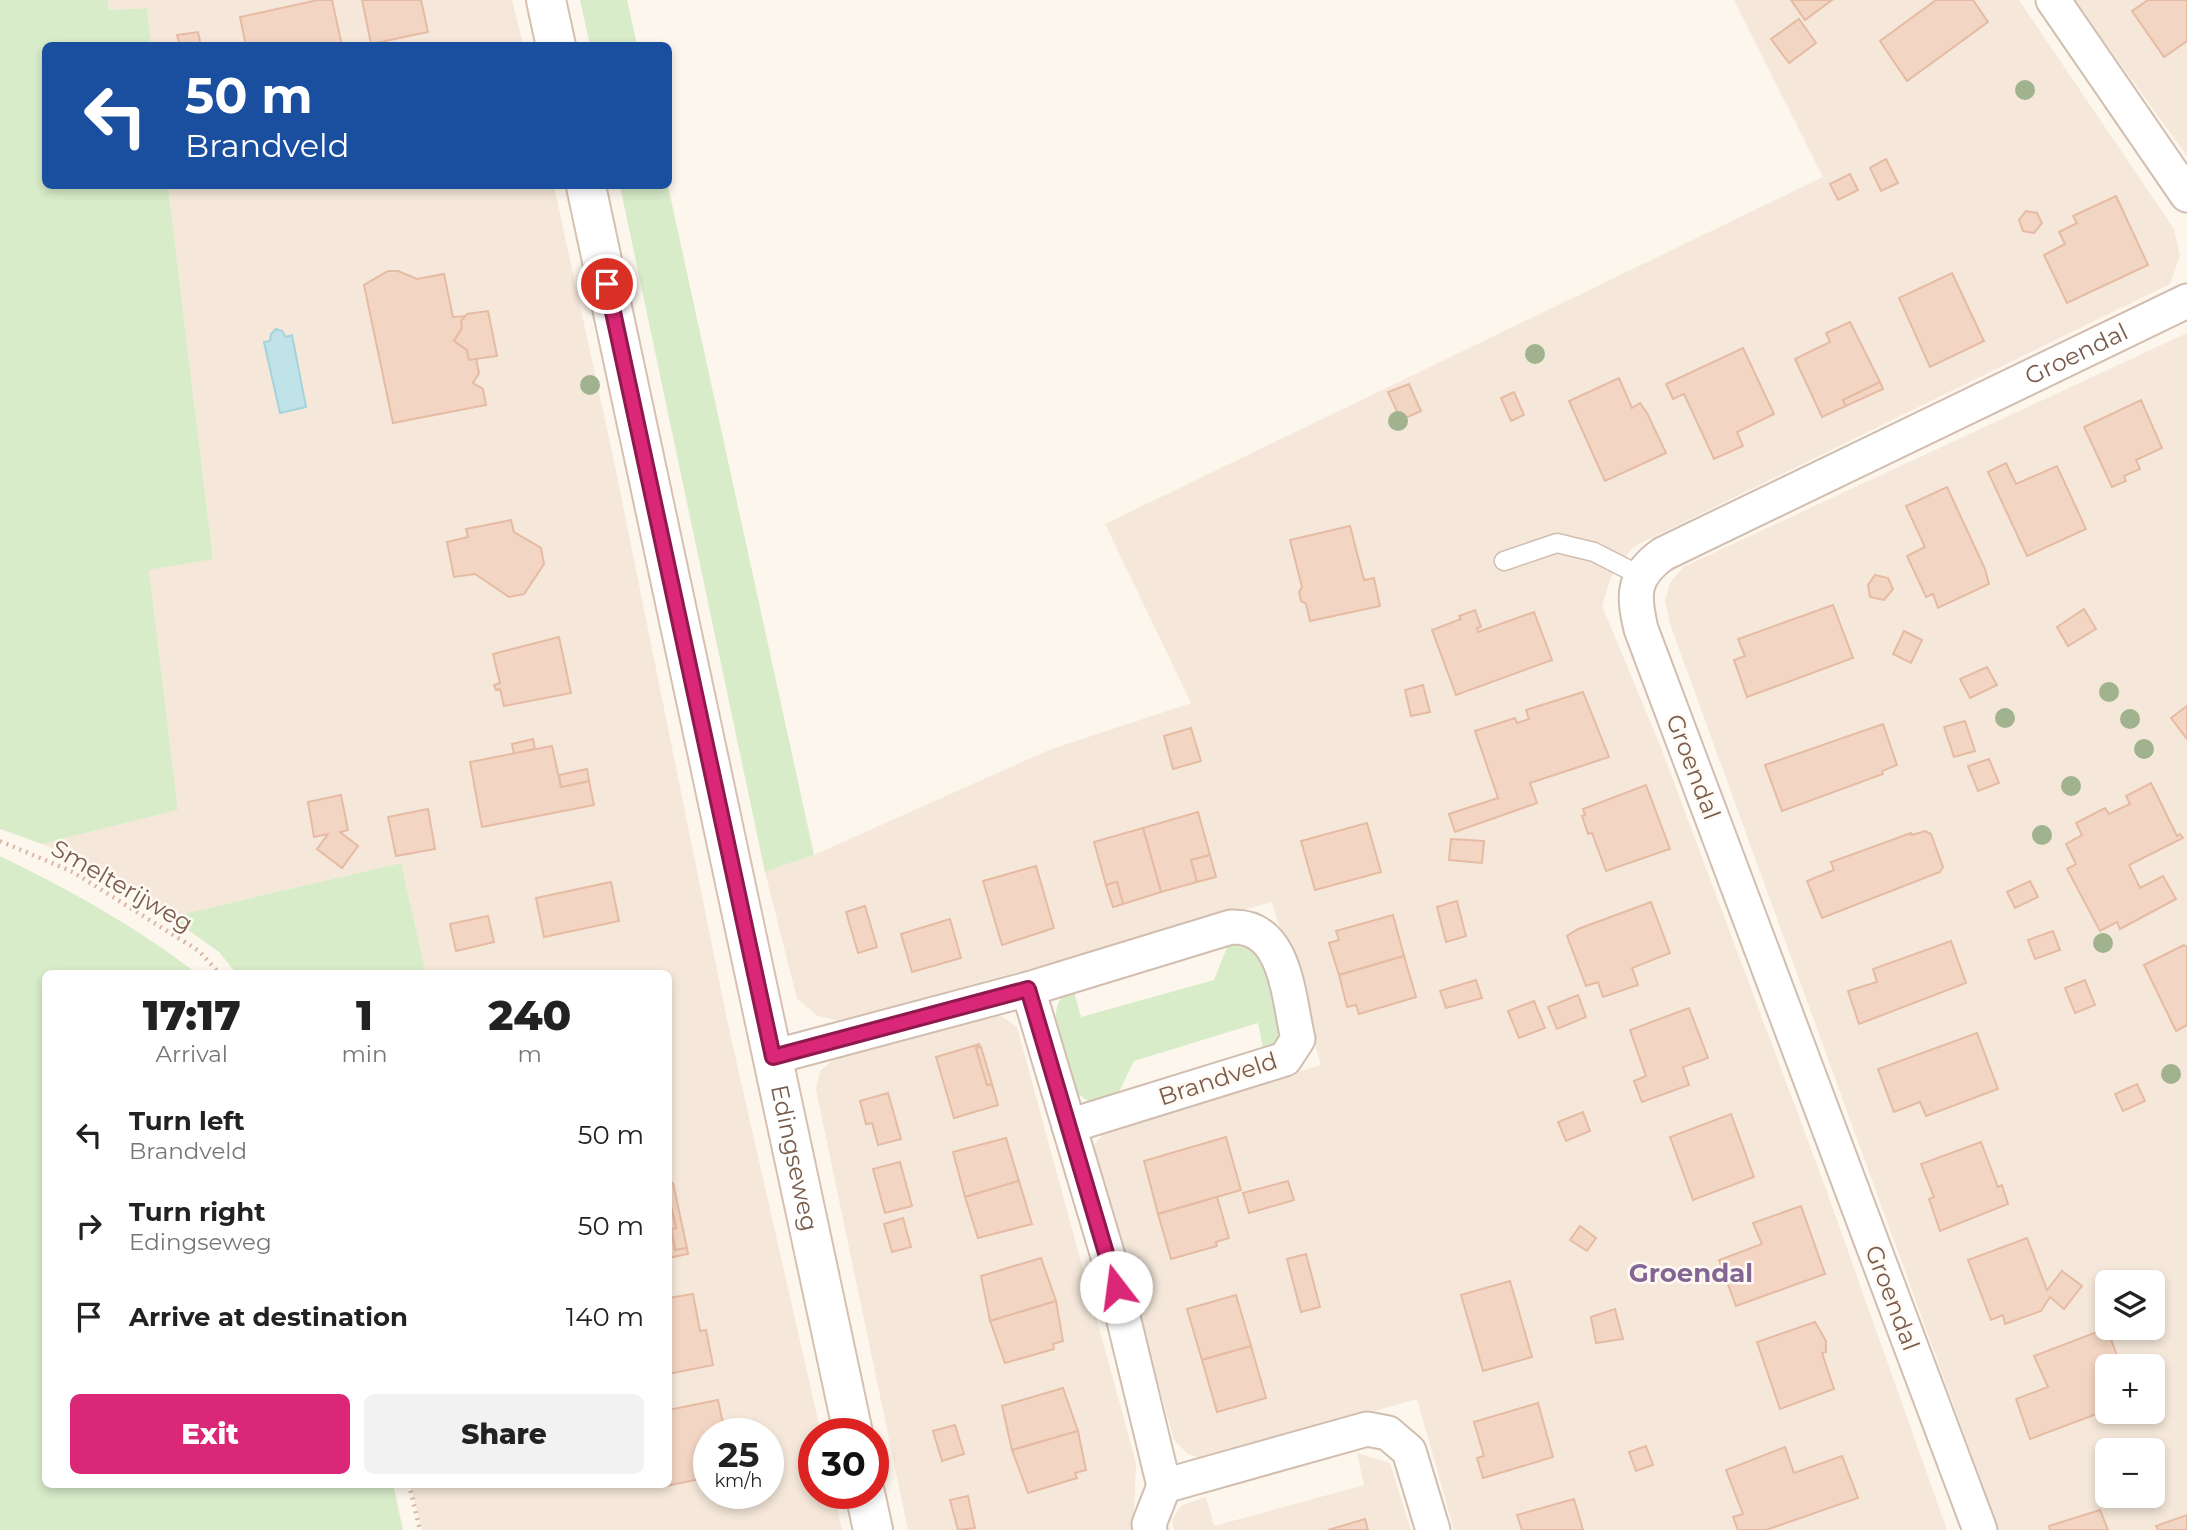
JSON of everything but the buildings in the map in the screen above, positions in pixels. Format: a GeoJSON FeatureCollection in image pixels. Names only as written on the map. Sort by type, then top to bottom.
{"type":"FeatureCollection","features":[{"type":"Feature","properties":{"kind":"main road"},"geometry":{"type":"LineString","coordinates":[[546,0],[555,42]]}},
{"type":"Feature","properties":{"kind":"main road","name":"Edingseweg"},"geometry":{"type":"LineString","coordinates":[[587,189],[850,1418]]}},
{"type":"Feature","properties":{"kind":"main road"},"geometry":{"type":"LineString","coordinates":[[868,1509],[873,1530]]}},
{"type":"Feature","properties":{"kind":"street"},"geometry":{"type":"LineString","coordinates":[[2053,0],[2187,195]]}},
{"type":"Feature","properties":{"kind":"street","name":"Groendal"},"geometry":{"type":"LineString","coordinates":[[1980,1530],[1641,629],[1634,599],[1641,576],[1649,564],[1663,554],[2187,301]]}},
{"type":"Feature","properties":{"kind":"street","name":"Brandveld"},"geometry":{"type":"LineString","coordinates":[[773,1057],[1028,989],[1231,927],[1256,931],[1268,939],[1277,952],[1298,1039],[1285,1059],[1069,1126]]}},
{"type":"Feature","properties":{"kind":"street"},"geometry":{"type":"LineString","coordinates":[[1028,989],[1111,1268],[1164,1486],[1149,1524],[1150,1530]]}},
{"type":"Feature","properties":{"kind":"street"},"geometry":{"type":"LineString","coordinates":[[1164,1486],[1367,1429],[1388,1433],[1409,1451],[1433,1530]]}},
{"type":"Feature","properties":{"kind":"lane"},"geometry":{"type":"LineString","coordinates":[[1504,562],[1558,543],[1594,552],[1641,576]]}},
{"type":"Feature","properties":{"kind":"path","name":"Smelterijweg"},"geometry":{"type":"LineString","coordinates":[[0,841],[73,872],[199,951],[216,970]]}},
{"type":"Feature","properties":{"kind":"path"},"geometry":{"type":"LineString","coordinates":[[411,1488],[420,1530]]}},
{"type":"Feature","properties":{"kind":"shaded area"},"geometry":{"type":"Polygon","coordinates":[[[108,0],[512,0],[522,42],[151,42],[147,8],[109,10],[108,0]]]}},
{"type":"Feature","properties":{"kind":"shaded area"},"geometry":{"type":"Polygon","coordinates":[[[1734,0],[2019,0],[2174,229],[2180,256],[2170,284],[1633,547],[1611,577],[1602,606],[1660,745],[1826,1189],[1947,1530],[1454,1530],[1417,1399],[1203,1459],[1188,1454],[1174,1440],[1092,1147],[1107,1130],[1321,1065],[1272,902],[840,1021],[818,1016],[797,999],[765,872],[814,855],[1049,750],[1191,703],[1105,524],[1823,177],[1734,0]]]}},
{"type":"Feature","properties":{"kind":"shaded area"},"geometry":{"type":"Polygon","coordinates":[[[2074,0],[2187,0],[2187,156],[2074,0]]]}},
{"type":"Feature","properties":{"kind":"shaded area"},"geometry":{"type":"Polygon","coordinates":[[[168,189],[555,189],[615,466],[729,1029],[818,1418],[798,1418],[798,1509],[837,1509],[842,1530],[422,1530],[411,1488],[672,1488],[672,970],[425,970],[401,863],[170,917],[103,872],[42,844],[178,810],[149,570],[213,558],[168,189]]]}},
{"type":"Feature","properties":{"kind":"shaded area"},"geometry":{"type":"Polygon","coordinates":[[[2187,333],[2187,1530],[1999,1530],[1670,624],[1665,600],[1670,583],[1683,567],[2187,333]]]}},
{"type":"Feature","properties":{"kind":"shaded area"},"geometry":{"type":"Polygon","coordinates":[[[974,1016],[1001,1016],[1017,1027],[1136,1463],[1134,1518],[1137,1530],[908,1530],[889,1439],[889,1418],[885,1418],[816,1090],[820,1071],[839,1055],[974,1016]]]}},
{"type":"Feature","properties":{"kind":"shaded area"},"geometry":{"type":"Polygon","coordinates":[[[1357,1453],[1390,1463],[1411,1530],[1174,1530],[1172,1519],[1182,1505],[1206,1497],[1214,1526],[1364,1485],[1357,1453]]]}},
{"type":"Feature","properties":{"kind":"green space"},"geometry":{"type":"Polygon","coordinates":[[[0,0],[108,0],[109,10],[147,8],[151,42],[42,42],[42,189],[168,189],[213,559],[149,570],[178,810],[42,844],[0,829],[0,0]]]}},
{"type":"Feature","properties":{"kind":"green space"},"geometry":{"type":"Polygon","coordinates":[[[580,0],[627,0],[636,42],[589,42],[580,0]]]}},
{"type":"Feature","properties":{"kind":"green space"},"geometry":{"type":"Polygon","coordinates":[[[621,189],[669,189],[814,855],[765,872],[621,189]]]}},
{"type":"Feature","properties":{"kind":"green space"},"geometry":{"type":"Polygon","coordinates":[[[0,856],[101,910],[192,970],[42,970],[42,1488],[394,1488],[403,1530],[0,1530],[0,856]]]}},
{"type":"Feature","properties":{"kind":"green space"},"geometry":{"type":"Polygon","coordinates":[[[401,863],[425,970],[234,970],[219,952],[170,917],[401,863]]]}},
{"type":"Feature","properties":{"kind":"green space"},"geometry":{"type":"Polygon","coordinates":[[[1239,939],[1264,956],[1284,1036],[1264,1054],[1258,1023],[1134,1061],[1113,1104],[1092,1102],[1079,1094],[1061,1049],[1058,1034],[1057,1007],[1062,996],[1073,988],[1081,1017],[1214,980],[1230,940],[1239,939]]]}},
{"type":"Feature","properties":{"kind":"water"},"geometry":{"type":"Polygon","coordinates":[[[276,329],[282,331],[286,337],[292,335],[306,407],[280,413],[264,342],[270,341],[271,334],[276,329]]]}},
{"type":"Feature","properties":{"kind":"district","name":"Groendal"},"geometry":{"type":"Point","coordinates":[1691,1273]}},
{"type":"Feature","properties":{"kind":"route"},"geometry":{"type":"LineString","coordinates":[[607,284],[773,1057],[1028,989],[1116,1287]]}}]}
